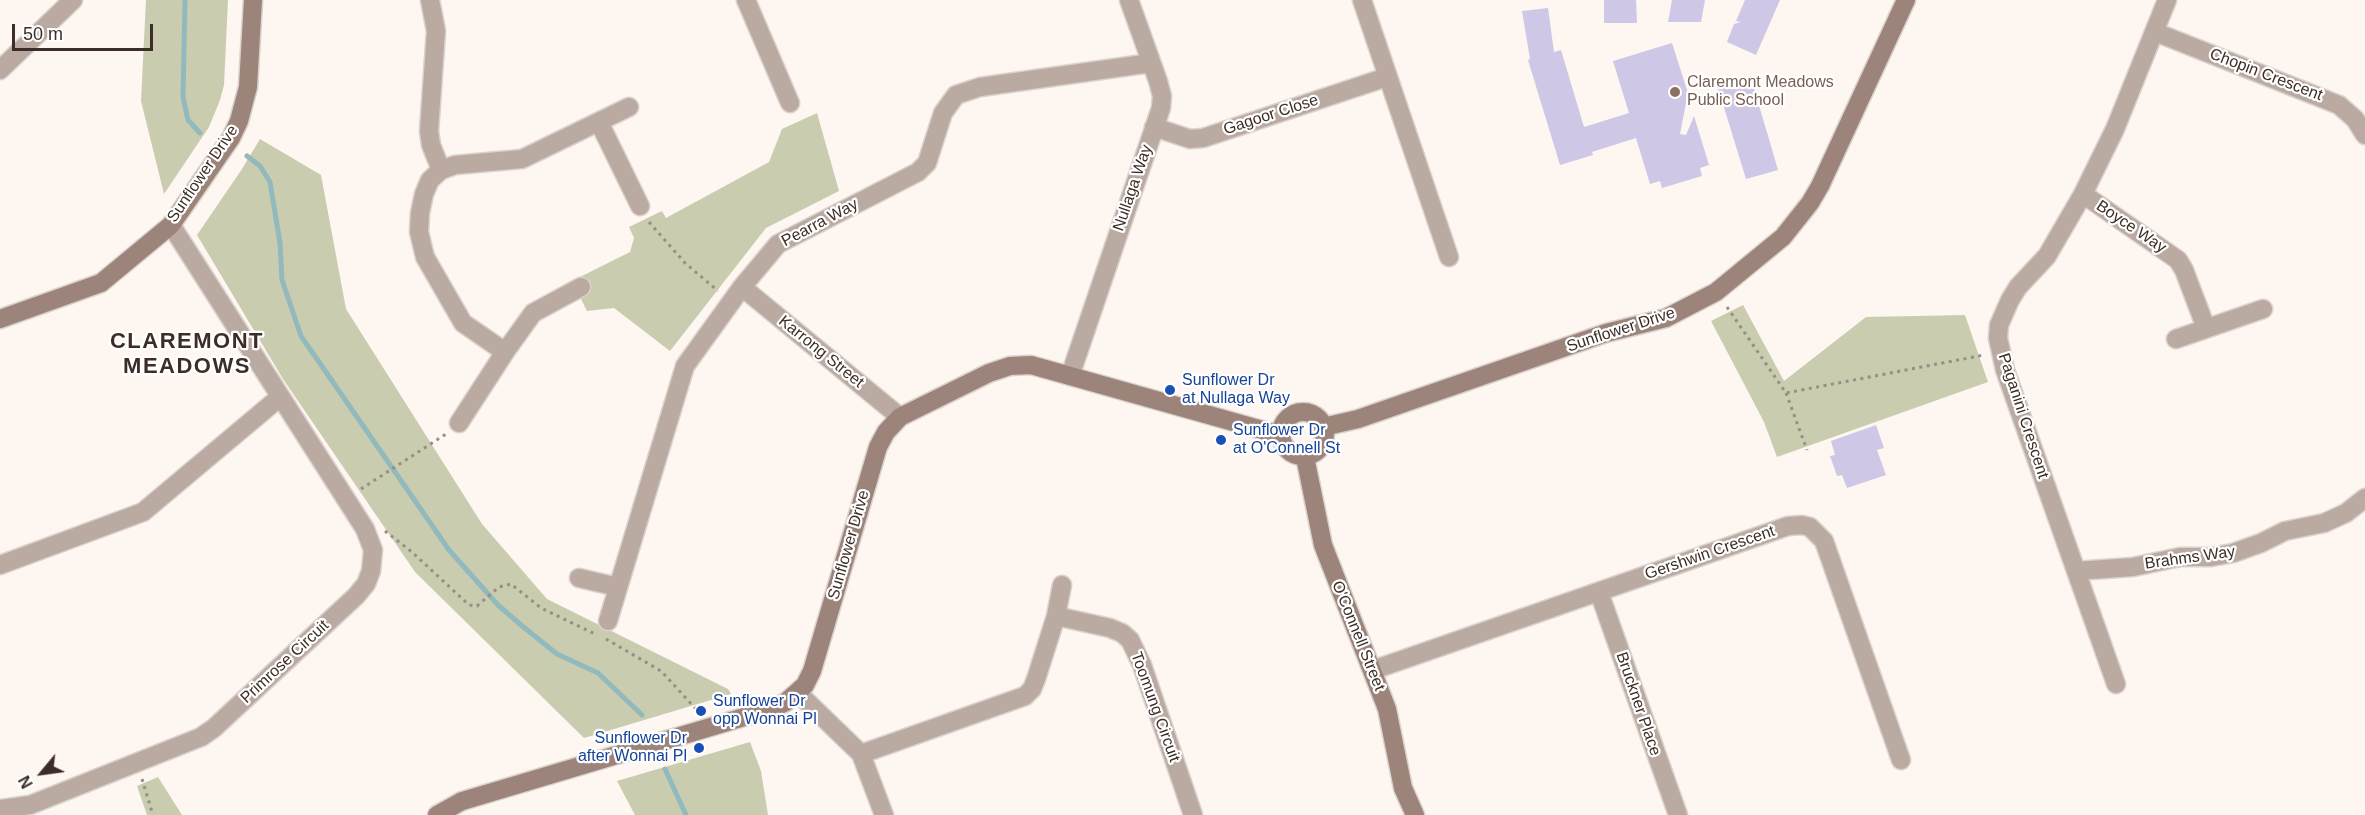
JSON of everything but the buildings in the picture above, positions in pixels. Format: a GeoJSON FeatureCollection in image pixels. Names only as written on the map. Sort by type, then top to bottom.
{"type":"FeatureCollection","features":[{"type":"Feature","properties":{"kind":"street"},"geometry":{"type":"LineString","coordinates":[[0,70],[73,0]]}},
{"type":"Feature","properties":{"kind":"street","name":"Sunflower Drive"},"geometry":{"type":"LineString","coordinates":[[0,319],[100,283],[171,225],[231,138],[239,121],[249,76],[253,0]]}},
{"type":"Feature","properties":{"kind":"street"},"geometry":{"type":"LineString","coordinates":[[430,0],[436,31],[429,131],[431,145],[441,170]]}},
{"type":"Feature","properties":{"kind":"street"},"geometry":{"type":"LineString","coordinates":[[746,0],[790,103]]}},
{"type":"Feature","properties":{"kind":"street","name":"Nullaga Way"},"geometry":{"type":"LineString","coordinates":[[1070,376],[1161,108],[1162,96],[1129,0]]}},
{"type":"Feature","properties":{"kind":"street"},"geometry":{"type":"LineString","coordinates":[[1362,0],[1449,257]]}},
{"type":"Feature","properties":{"kind":"street","name":"Sunflower Drive"},"geometry":{"type":"LineString","coordinates":[[1323,427],[1358,419],[1606,333],[1666,318],[1716,292],[1783,237],[1806,210],[1820,186],[1906,0]]}},
{"type":"Feature","properties":{"kind":"street","name":"Paganini Crescent"},"geometry":{"type":"LineString","coordinates":[[2116,684],[2000,352],[1999,325],[2018,287],[2047,256],[2083,194],[2115,129],[2167,0]]}},
{"type":"Feature","properties":{"kind":"street","name":"Chopin Crescent"},"geometry":{"type":"LineString","coordinates":[[2155,32],[2339,105],[2355,119],[2365,135]]}},
{"type":"Feature","properties":{"kind":"street","name":"Pearra Way"},"geometry":{"type":"LineString","coordinates":[[608,621],[685,366],[742,287],[778,244],[918,172],[927,164],[943,113],[956,95],[980,87],[1151,63]]}},
{"type":"Feature","properties":{"kind":"street","name":"Gagoor Close"},"geometry":{"type":"LineString","coordinates":[[1154,127],[1190,139],[1203,138],[1387,77]]}},
{"type":"Feature","properties":{"kind":"street"},"geometry":{"type":"LineString","coordinates":[[505,351],[463,323],[423,251],[419,232],[421,203],[430,180],[441,170],[468,163],[522,159],[629,107]]}},
{"type":"Feature","properties":{"kind":"street"},"geometry":{"type":"LineString","coordinates":[[599,122],[640,206]]}},
{"type":"Feature","properties":{"kind":"street","name":"Boyce Way"},"geometry":{"type":"LineString","coordinates":[[2083,194],[2178,261],[2184,270],[2206,328]]}},
{"type":"Feature","properties":{"kind":"street","name":"Primrose Circuit"},"geometry":{"type":"LineString","coordinates":[[0,809],[30,805],[195,740],[214,728],[356,596],[369,577],[373,550],[365,529],[171,225]]}},
{"type":"Feature","properties":{"kind":"street"},"geometry":{"type":"LineString","coordinates":[[459,423],[505,351],[533,313],[581,287]]}},
{"type":"Feature","properties":{"kind":"street","name":"Karrong Street"},"geometry":{"type":"LineString","coordinates":[[742,287],[900,417]]}},
{"type":"Feature","properties":{"kind":"street"},"geometry":{"type":"LineString","coordinates":[[2176,339],[2263,309]]}},
{"type":"Feature","properties":{"kind":"street","name":"Sunflower Drive"},"geometry":{"type":"LineString","coordinates":[[437,815],[462,801],[774,708],[798,693],[812,671],[878,447],[886,432],[900,417],[989,373],[1010,366],[1031,365],[1280,435]]}},
{"type":"Feature","properties":{"kind":"street"},"geometry":{"type":"LineString","coordinates":[[0,565],[143,512],[280,397]]}},
{"type":"Feature","properties":{"kind":"street"},"geometry":{"type":"LineString","coordinates":[[1302,412],[1315,416],[1325,433],[1321,446],[1305,457],[1291,453],[1285,448],[1280,435],[1281,428],[1289,417],[1302,412]]}},
{"type":"Feature","properties":{"kind":"street","name":"O'Connell Street"},"geometry":{"type":"LineString","coordinates":[[1305,457],[1323,545],[1373,670],[1392,728],[1403,788],[1414,815]]}},
{"type":"Feature","properties":{"kind":"street","name":"Brahms Way"},"geometry":{"type":"LineString","coordinates":[[2076,571],[2133,567],[2180,557],[2211,557],[2233,553],[2255,546],[2285,531],[2324,523],[2346,513],[2365,498]]}},
{"type":"Feature","properties":{"kind":"street","name":"Gershwin Crescent"},"geometry":{"type":"LineString","coordinates":[[1373,670],[1788,526],[1802,525],[1810,527],[1824,541],[1901,759]]}},
{"type":"Feature","properties":{"kind":"street"},"geometry":{"type":"LineString","coordinates":[[579,578],[618,587]]}},
{"type":"Feature","properties":{"kind":"street"},"geometry":{"type":"LineString","coordinates":[[861,754],[1025,696],[1032,689],[1036,679],[1056,616],[1062,585]]}},
{"type":"Feature","properties":{"kind":"street","name":"Bruckner Place"},"geometry":{"type":"LineString","coordinates":[[1599,592],[1677,815]]}},
{"type":"Feature","properties":{"kind":"street","name":"Toomung Circuit"},"geometry":{"type":"LineString","coordinates":[[1056,616],[1110,628],[1122,633],[1130,640],[1142,665],[1193,815]]}},
{"type":"Feature","properties":{"kind":"street"},"geometry":{"type":"LineString","coordinates":[[798,693],[861,754],[884,815]]}},
{"type":"Feature","properties":{"kind":"path"},"geometry":{"type":"LineString","coordinates":[[640,206],[651,226],[685,263],[731,302]]}},
{"type":"Feature","properties":{"kind":"path"},"geometry":{"type":"LineString","coordinates":[[1727,307],[1786,393],[1807,450]]}},
{"type":"Feature","properties":{"kind":"path"},"geometry":{"type":"LineString","coordinates":[[1786,393],[2000,352]]}},
{"type":"Feature","properties":{"kind":"path"},"geometry":{"type":"LineString","coordinates":[[360,490],[430,446],[459,423]]}},
{"type":"Feature","properties":{"kind":"path"},"geometry":{"type":"LineString","coordinates":[[384,530],[412,552],[469,605],[477,606],[499,587],[511,584],[541,609],[610,641],[661,671],[696,709]]}},
{"type":"Feature","properties":{"kind":"path"},"geometry":{"type":"LineString","coordinates":[[137,763],[153,815]]}},
{"type":"Feature","properties":{"kind":"green space"},"geometry":{"type":"Polygon","coordinates":[[[146,0],[228,0],[224,85],[220,100],[209,127],[164,194],[141,101],[146,0]]]}},
{"type":"Feature","properties":{"kind":"green space"},"geometry":{"type":"Polygon","coordinates":[[[817,113],[839,191],[766,228],[670,351],[614,308],[587,311],[572,281],[630,252],[634,238],[629,227],[662,211],[666,218],[769,162],[782,129],[817,113]]]}},
{"type":"Feature","properties":{"kind":"green space"},"geometry":{"type":"Polygon","coordinates":[[[260,139],[321,175],[346,309],[482,524],[547,599],[728,689],[731,694],[584,738],[415,572],[283,379],[197,235],[260,139]]]}},
{"type":"Feature","properties":{"kind":"green space"},"geometry":{"type":"Polygon","coordinates":[[[1743,305],[1784,381],[1866,317],[1965,315],[1988,382],[1777,457],[1764,422],[1711,321],[1743,305]]]}},
{"type":"Feature","properties":{"kind":"green space"},"geometry":{"type":"Polygon","coordinates":[[[750,742],[761,771],[768,815],[635,815],[617,781],[750,742]]]}},
{"type":"Feature","properties":{"kind":"green space"},"geometry":{"type":"Polygon","coordinates":[[[158,777],[182,815],[147,815],[137,786],[158,777]]]}},
{"type":"Feature","properties":{"kind":"waterway"},"geometry":{"type":"LineString","coordinates":[[185,0],[183,97],[188,120],[200,133]]}},
{"type":"Feature","properties":{"kind":"waterway"},"geometry":{"type":"LineString","coordinates":[[247,156],[260,166],[270,182],[280,243],[282,280],[301,336],[449,550],[498,605],[521,625],[557,654],[598,673],[642,715]]}},
{"type":"Feature","properties":{"kind":"waterway"},"geometry":{"type":"LineString","coordinates":[[665,769],[686,815]]}},
{"type":"Feature","properties":{"kind":"place","name":"Claremont Meadows Public School"},"geometry":{"type":"Point","coordinates":[1675,92]}},
{"type":"Feature","properties":{"kind":"place","name":"Sunflower Dr at Nullaga Way"},"geometry":{"type":"Point","coordinates":[1170,390]}},
{"type":"Feature","properties":{"kind":"place","name":"Sunflower Dr at O'Connell St"},"geometry":{"type":"Point","coordinates":[1221,440]}},
{"type":"Feature","properties":{"kind":"place","name":"Sunflower Dr opp Wonnai Pl"},"geometry":{"type":"Point","coordinates":[701,711]}},
{"type":"Feature","properties":{"kind":"place","name":"Sunflower Dr after Wonnai Pl"},"geometry":{"type":"Point","coordinates":[699,748]}},
{"type":"Feature","properties":{"kind":"district","name":"CLAREMONT MEADOWS"},"geometry":{"type":"Point","coordinates":[187,354]}}]}
